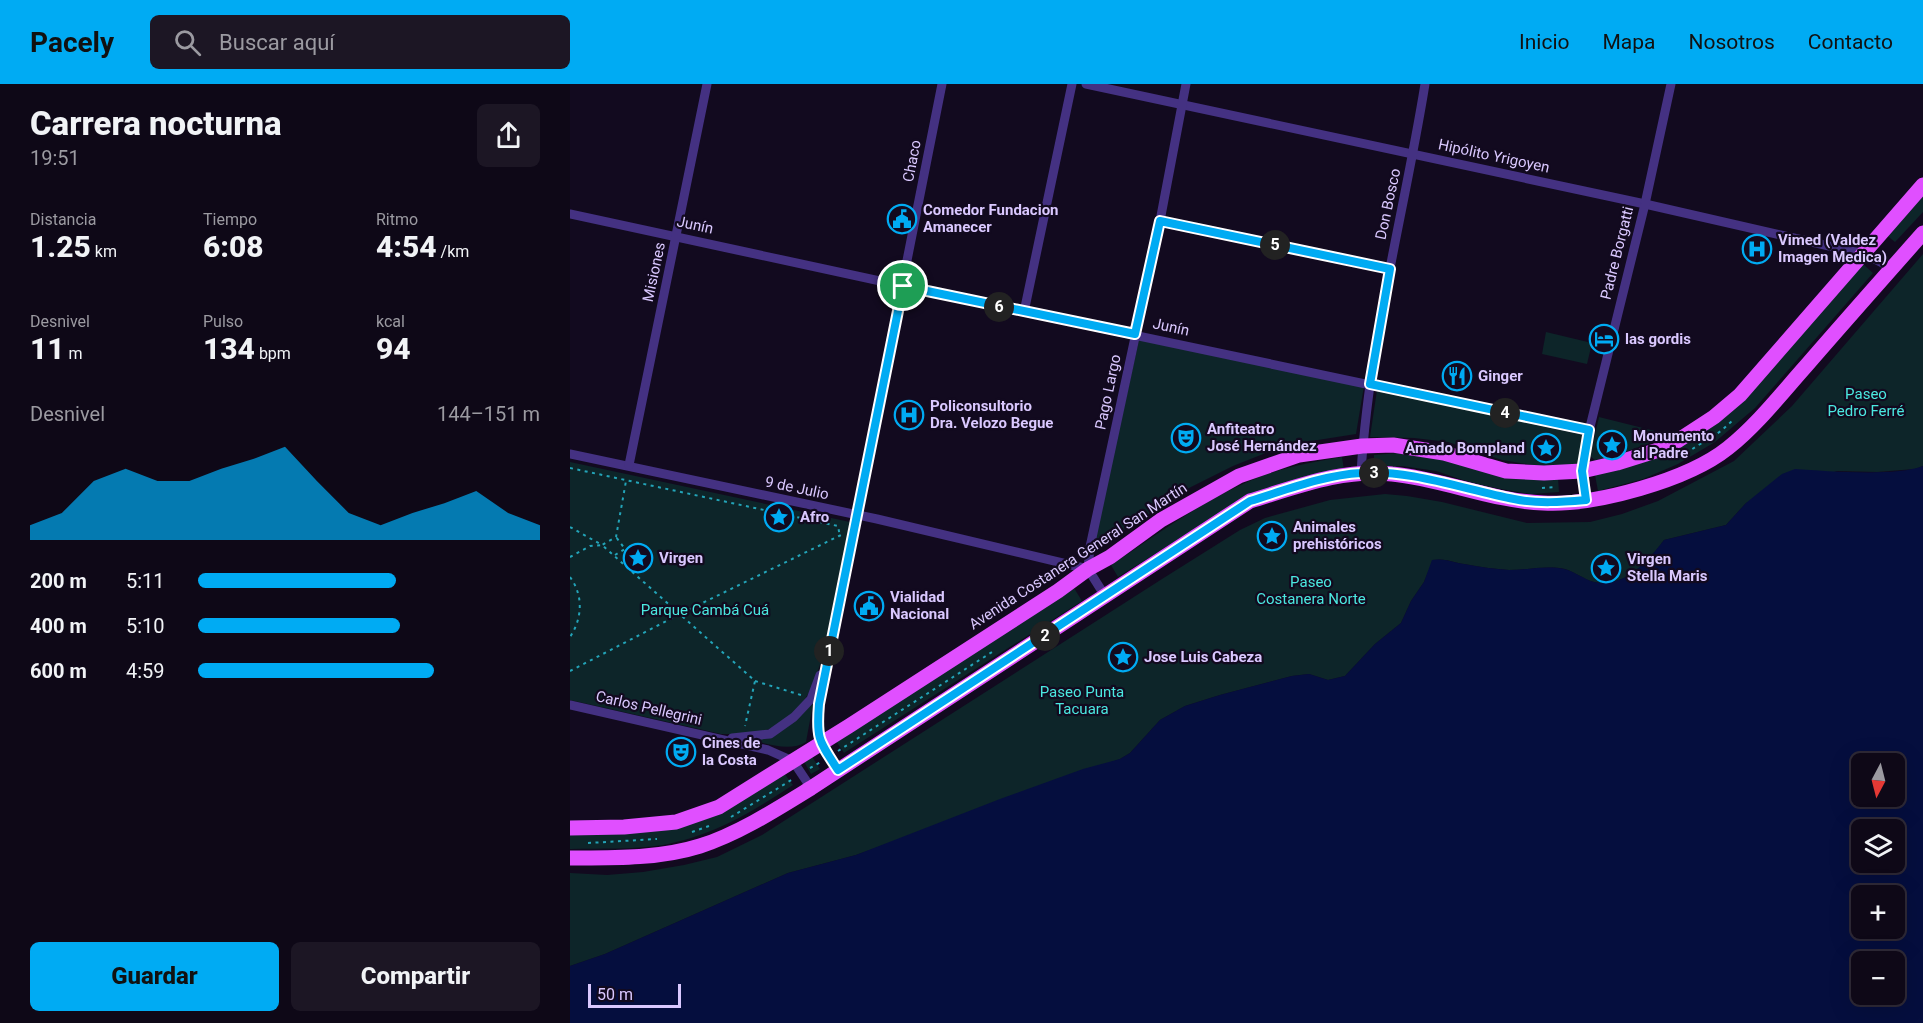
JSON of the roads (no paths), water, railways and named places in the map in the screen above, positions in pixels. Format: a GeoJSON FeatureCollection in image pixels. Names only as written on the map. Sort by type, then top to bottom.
{"type":"FeatureCollection","features":[{"type":"Feature","properties":{"kind":"main road","name":"Avenida Costanera General San Martín"},"geometry":{"type":"LineString","coordinates":[[570,858],[624,858],[699,846],[757,820],[811,788],[1250,501],[1308,483],[1360,472],[1392,474],[1544,503],[1584,486],[1617,463],[1668,447],[1714,417],[1740,395],[1923,185]]}},
{"type":"Feature","properties":{"kind":"main road","name":"Avenida Costanera General San Martín"},"geometry":{"type":"LineString","coordinates":[[570,828],[624,827],[676,822],[719,807],[798,768],[1088,569],[1110,557],[1161,519],[1239,476],[1299,455],[1362,446],[1393,445],[1444,453],[1506,471],[1544,473],[1616,495],[1695,469],[1728,448],[1763,414],[1923,233]]}},
{"type":"Feature","properties":{"kind":"street","name":"Misiones"},"geometry":{"type":"LineString","coordinates":[[629,465],[707,84]]}},
{"type":"Feature","properties":{"kind":"street","name":"Chaco"},"geometry":{"type":"LineString","coordinates":[[838,770],[825,751],[818,726],[819,704],[942,84]]}},
{"type":"Feature","properties":{"kind":"street"},"geometry":{"type":"LineString","coordinates":[[1024,312],[1072,84]]}},
{"type":"Feature","properties":{"kind":"street","name":"Hipólito Yrigoyen"},"geometry":{"type":"LineString","coordinates":[[1086,84],[1863,253],[1892,268]]}},
{"type":"Feature","properties":{"kind":"street","name":"Pago Largo"},"geometry":{"type":"LineString","coordinates":[[1088,569],[1090,547],[1160,221],[1186,84]]}},
{"type":"Feature","properties":{"kind":"street","name":"Don Bosco"},"geometry":{"type":"LineString","coordinates":[[1360,472],[1370,384],[1390,269],[1414,154],[1425,84]]}},
{"type":"Feature","properties":{"kind":"street","name":"Padre Borgatti"},"geometry":{"type":"LineString","coordinates":[[1584,486],[1589,430],[1645,204],[1667,85]]}},
{"type":"Feature","properties":{"kind":"street","name":"Junín"},"geometry":{"type":"LineString","coordinates":[[570,214],[1589,430]]}},
{"type":"Feature","properties":{"kind":"street"},"geometry":{"type":"LineString","coordinates":[[1160,221],[1390,269]]}},
{"type":"Feature","properties":{"kind":"street","name":"9 de Julio"},"geometry":{"type":"LineString","coordinates":[[570,454],[856,515],[1088,569]]}},
{"type":"Feature","properties":{"kind":"street"},"geometry":{"type":"LineString","coordinates":[[1088,569],[1105,596]]}},
{"type":"Feature","properties":{"kind":"street"},"geometry":{"type":"LineString","coordinates":[[717,738],[742,738],[770,734],[794,717],[811,699],[828,656]]}},
{"type":"Feature","properties":{"kind":"street","name":"Carlos Pellegrini"},"geometry":{"type":"LineString","coordinates":[[570,705],[768,750],[798,768]]}},
{"type":"Feature","properties":{"kind":"street"},"geometry":{"type":"LineString","coordinates":[[798,768],[811,788]]}},
{"type":"Feature","properties":{"kind":"place","name":"Comedor Fundacion Amanecer"},"geometry":{"type":"Point","coordinates":[902,219]}},
{"type":"Feature","properties":{"kind":"place","name":"Vimed (Valdez Imagen Medica)"},"geometry":{"type":"Point","coordinates":[1757,249]}},
{"type":"Feature","properties":{"kind":"place","name":"las gordis"},"geometry":{"type":"Point","coordinates":[1604,339]}},
{"type":"Feature","properties":{"kind":"place","name":"Ginger"},"geometry":{"type":"Point","coordinates":[1457,376]}},
{"type":"Feature","properties":{"kind":"place","name":"Policonsultorio Dra. Velozo Begue"},"geometry":{"type":"Point","coordinates":[909,415]}},
{"type":"Feature","properties":{"kind":"place","name":"Anfiteatro José Hernández"},"geometry":{"type":"Point","coordinates":[1186,438]}},
{"type":"Feature","properties":{"kind":"place","name":"Monumento al Padre"},"geometry":{"type":"Point","coordinates":[1612,445]}},
{"type":"Feature","properties":{"kind":"place","name":"Amado Bompland"},"geometry":{"type":"Point","coordinates":[1546,448]}},
{"type":"Feature","properties":{"kind":"place","name":"Afro"},"geometry":{"type":"Point","coordinates":[779,517]}},
{"type":"Feature","properties":{"kind":"place","name":"Animales prehistóricos"},"geometry":{"type":"Point","coordinates":[1272,536]}},
{"type":"Feature","properties":{"kind":"place","name":"Virgen"},"geometry":{"type":"Point","coordinates":[638,558]}},
{"type":"Feature","properties":{"kind":"place","name":"Virgen Stella Maris"},"geometry":{"type":"Point","coordinates":[1606,568]}},
{"type":"Feature","properties":{"kind":"place","name":"Vialidad Nacional"},"geometry":{"type":"Point","coordinates":[869,606]}},
{"type":"Feature","properties":{"kind":"place","name":"Jose Luis Cabeza"},"geometry":{"type":"Point","coordinates":[1123,657]}},
{"type":"Feature","properties":{"kind":"place","name":"Cines de la Costa"},"geometry":{"type":"Point","coordinates":[681,752]}},
{"type":"Feature","properties":{"kind":"park label","name":"Paseo Pedro Ferré"},"geometry":{"type":"Point","coordinates":[1866,402]}},
{"type":"Feature","properties":{"kind":"park label","name":"Paseo Costanera Norte"},"geometry":{"type":"Point","coordinates":[1311,590]}},
{"type":"Feature","properties":{"kind":"park label","name":"Parque Cambá Cuá"},"geometry":{"type":"Point","coordinates":[705,610]}},
{"type":"Feature","properties":{"kind":"park label","name":"Paseo Punta Tacuara"},"geometry":{"type":"Point","coordinates":[1082,700]}}]}
